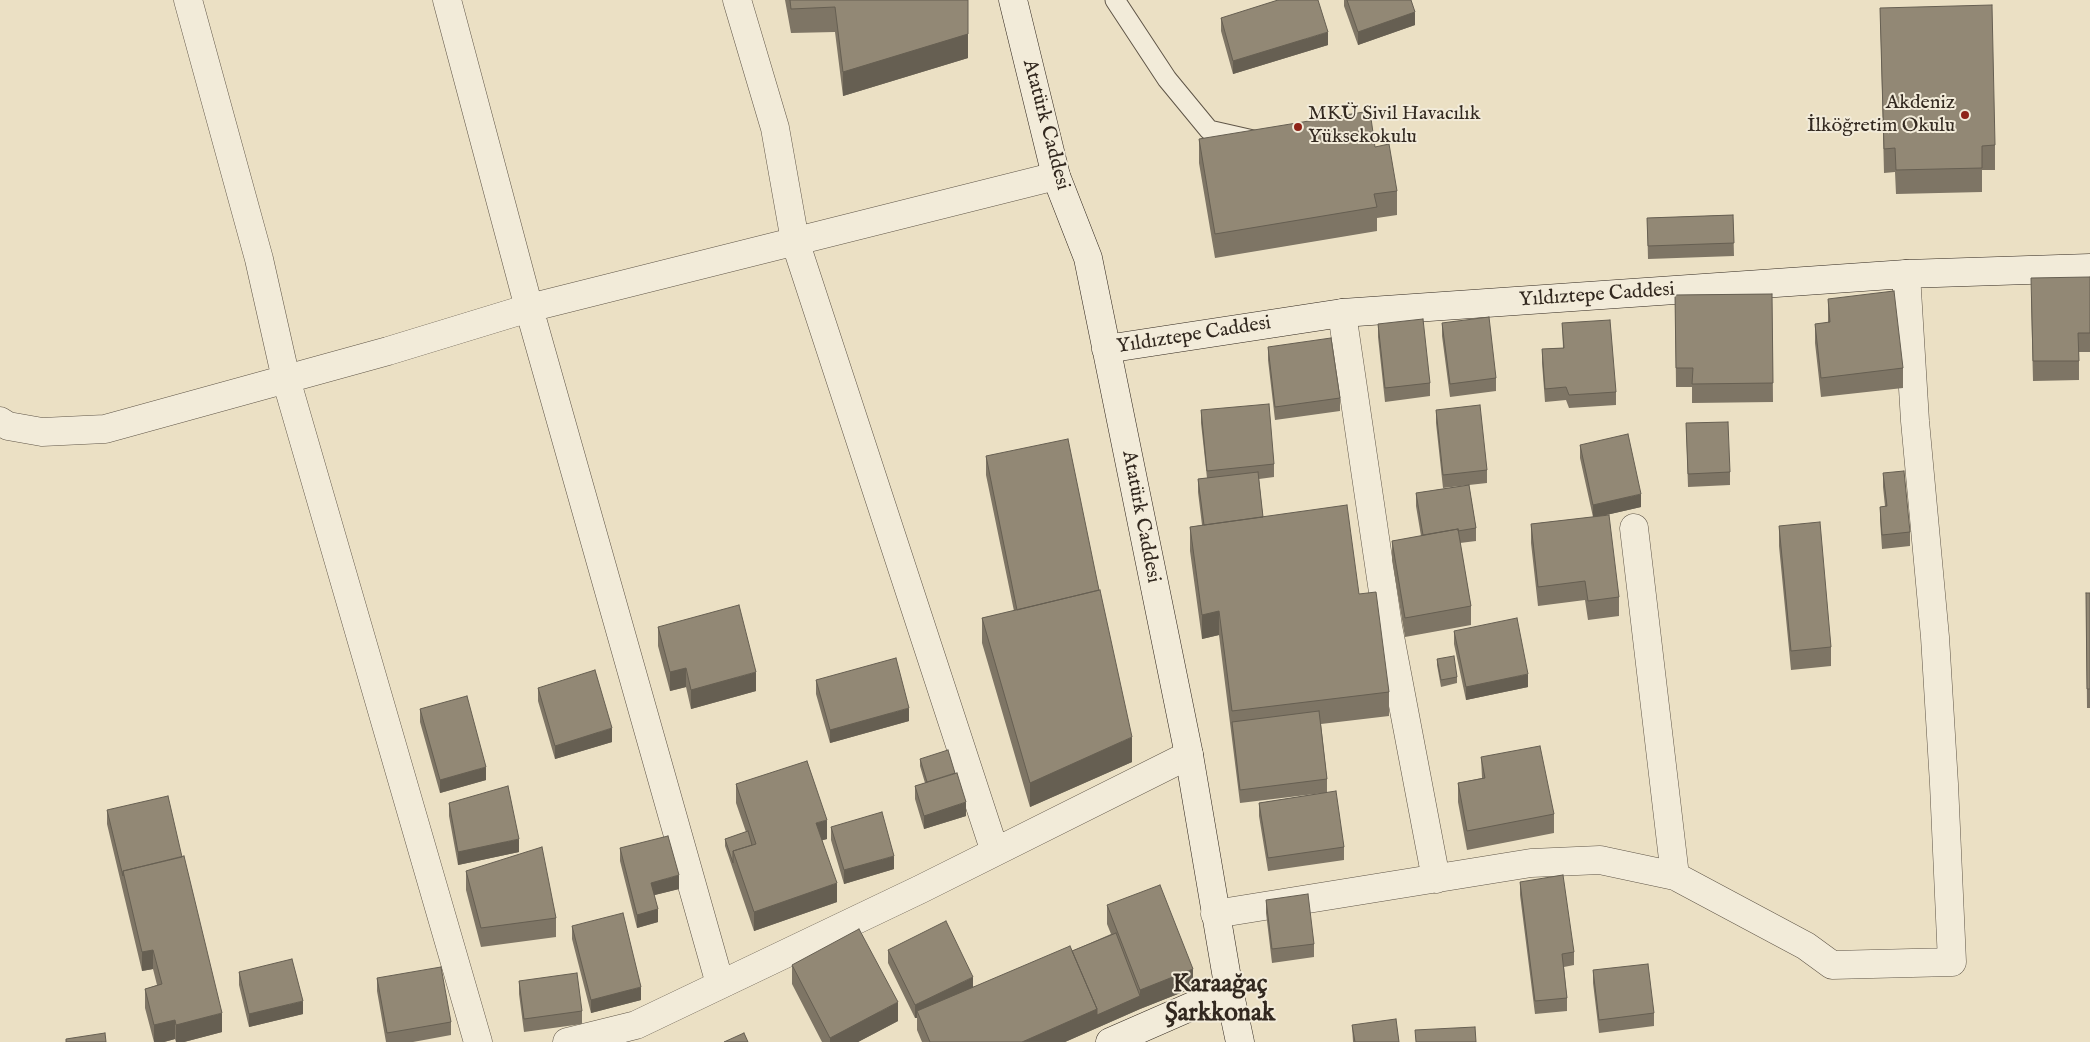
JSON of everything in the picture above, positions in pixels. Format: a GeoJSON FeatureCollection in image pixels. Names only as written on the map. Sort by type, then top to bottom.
{"type":"FeatureCollection","features":[{"type":"Feature","properties":{"kind":"street"},"geometry":{"type":"LineString","coordinates":[[188,0],[259,259],[286,380],[478,1042]]}},
{"type":"Feature","properties":{"kind":"street"},"geometry":{"type":"LineString","coordinates":[[447,0],[529,308],[720,984]]}},
{"type":"Feature","properties":{"kind":"street"},"geometry":{"type":"LineString","coordinates":[[737,0],[775,128],[795,241],[995,852]]}},
{"type":"Feature","properties":{"kind":"street","name":"Atatürk Caddesi"},"geometry":{"type":"LineString","coordinates":[[1013,0],[1056,176],[1088,258],[1189,755],[1215,914],[1240,1042]]}},
{"type":"Feature","properties":{"kind":"street"},"geometry":{"type":"LineString","coordinates":[[0,421],[8,426],[42,432],[105,429],[388,351],[529,308],[1056,176]]}},
{"type":"Feature","properties":{"kind":"street","name":"Yıldıztepe Caddesi"},"geometry":{"type":"LineString","coordinates":[[1106,349],[1342,313],[1906,274],[2090,268]]}},
{"type":"Feature","properties":{"kind":"street"},"geometry":{"type":"LineString","coordinates":[[1215,914],[1531,863],[1600,860],[1675,876],[1806,946],[1832,965],[1952,962],[1935,637],[1915,421],[1906,274]]}},
{"type":"Feature","properties":{"kind":"street"},"geometry":{"type":"LineString","coordinates":[[1342,313],[1388,626],[1436,879]]}},
{"type":"Feature","properties":{"kind":"street"},"geometry":{"type":"LineString","coordinates":[[1634,528],[1675,876]]}},
{"type":"Feature","properties":{"kind":"street"},"geometry":{"type":"LineString","coordinates":[[566,1042],[640,1034],[720,984],[995,852],[1189,755]]}},
{"type":"Feature","properties":{"kind":"street"},"geometry":{"type":"LineString","coordinates":[[1110,1042],[1229,990]]}},
{"type":"Feature","properties":{"kind":"lane"},"geometry":{"type":"LineString","coordinates":[[1115,0],[1167,79],[1209,130],[1262,142],[1271,141]]}},
{"type":"Feature","properties":{"kind":"building"},"geometry":{"type":"Polygon","coordinates":[[[790,0],[968,0],[968,34],[843,72],[835,7],[791,9],[790,0]]]}},
{"type":"Feature","properties":{"kind":"building"},"geometry":{"type":"Polygon","coordinates":[[[1278,0],[1318,0],[1328,32],[1233,61],[1221,18],[1278,0]]]}},
{"type":"Feature","properties":{"kind":"building"},"geometry":{"type":"Polygon","coordinates":[[[1347,0],[1411,0],[1415,12],[1358,32],[1347,0]]]}},
{"type":"Feature","properties":{"kind":"building"},"geometry":{"type":"Polygon","coordinates":[[[1992,5],[1995,145],[1982,146],[1982,168],[1896,170],[1895,148],[1884,149],[1880,8],[1992,5]]]}},
{"type":"Feature","properties":{"kind":"building"},"geometry":{"type":"Polygon","coordinates":[[[1370,111],[1375,147],[1389,144],[1397,191],[1374,194],[1377,207],[1215,234],[1199,139],[1370,111]]]}},
{"type":"Feature","properties":{"kind":"building"},"geometry":{"type":"Polygon","coordinates":[[[1733,215],[1734,243],[1648,246],[1647,218],[1733,215]]]}},
{"type":"Feature","properties":{"kind":"building"},"geometry":{"type":"Polygon","coordinates":[[[2090,277],[2090,333],[2078,333],[2079,361],[2033,361],[2031,278],[2090,277]]]}},
{"type":"Feature","properties":{"kind":"building"},"geometry":{"type":"Polygon","coordinates":[[[1894,291],[1903,368],[1821,378],[1815,324],[1830,322],[1828,299],[1894,291]]]}},
{"type":"Feature","properties":{"kind":"building"},"geometry":{"type":"Polygon","coordinates":[[[1772,294],[1773,383],[1692,384],[1693,368],[1676,368],[1675,295],[1772,294]]]}},
{"type":"Feature","properties":{"kind":"building"},"geometry":{"type":"Polygon","coordinates":[[[1489,317],[1496,378],[1450,384],[1442,323],[1489,317]]]}},
{"type":"Feature","properties":{"kind":"building"},"geometry":{"type":"Polygon","coordinates":[[[1423,319],[1430,383],[1385,388],[1378,324],[1423,319]]]}},
{"type":"Feature","properties":{"kind":"building"},"geometry":{"type":"Polygon","coordinates":[[[1610,320],[1616,392],[1569,395],[1566,387],[1545,389],[1542,349],[1564,348],[1562,323],[1610,320]]]}},
{"type":"Feature","properties":{"kind":"building"},"geometry":{"type":"Polygon","coordinates":[[[1331,338],[1340,398],[1275,407],[1268,347],[1331,338]]]}},
{"type":"Feature","properties":{"kind":"building"},"geometry":{"type":"Polygon","coordinates":[[[1269,404],[1274,464],[1207,471],[1201,410],[1269,404]]]}},
{"type":"Feature","properties":{"kind":"building"},"geometry":{"type":"Polygon","coordinates":[[[1480,405],[1487,470],[1443,475],[1436,410],[1480,405]]]}},
{"type":"Feature","properties":{"kind":"building"},"geometry":{"type":"Polygon","coordinates":[[[1728,422],[1730,472],[1688,474],[1686,423],[1728,422]]]}},
{"type":"Feature","properties":{"kind":"building"},"geometry":{"type":"Polygon","coordinates":[[[1628,434],[1641,494],[1593,505],[1580,445],[1628,434]]]}},
{"type":"Feature","properties":{"kind":"building"},"geometry":{"type":"Polygon","coordinates":[[[1068,439],[1099,590],[1017,610],[986,456],[1068,439]]]}},
{"type":"Feature","properties":{"kind":"building"},"geometry":{"type":"Polygon","coordinates":[[[1904,471],[1910,532],[1882,535],[1880,507],[1887,506],[1883,473],[1904,471]]]}},
{"type":"Feature","properties":{"kind":"building"},"geometry":{"type":"Polygon","coordinates":[[[1258,472],[1263,517],[1204,525],[1198,479],[1258,472]]]}},
{"type":"Feature","properties":{"kind":"building"},"geometry":{"type":"Polygon","coordinates":[[[1469,485],[1476,528],[1423,535],[1416,493],[1469,485]]]}},
{"type":"Feature","properties":{"kind":"building"},"geometry":{"type":"Polygon","coordinates":[[[1347,505],[1359,594],[1376,592],[1389,692],[1232,711],[1219,611],[1202,615],[1190,527],[1347,505]]]}},
{"type":"Feature","properties":{"kind":"building"},"geometry":{"type":"Polygon","coordinates":[[[1609,515],[1619,597],[1588,601],[1585,581],[1538,587],[1531,524],[1609,515]]]}},
{"type":"Feature","properties":{"kind":"building"},"geometry":{"type":"Polygon","coordinates":[[[1820,522],[1831,647],[1791,651],[1779,526],[1820,522]]]}},
{"type":"Feature","properties":{"kind":"building"},"geometry":{"type":"Polygon","coordinates":[[[1458,529],[1471,606],[1405,618],[1392,541],[1458,529]]]}},
{"type":"Feature","properties":{"kind":"building"},"geometry":{"type":"Polygon","coordinates":[[[1100,590],[1132,737],[1030,783],[982,618],[1100,590]]]}},
{"type":"Feature","properties":{"kind":"building"},"geometry":{"type":"Polygon","coordinates":[[[2086,593],[2090,593],[2090,689],[2087,689],[2086,593]]]}},
{"type":"Feature","properties":{"kind":"building"},"geometry":{"type":"Polygon","coordinates":[[[739,605],[756,672],[691,690],[686,668],[670,672],[658,627],[739,605]]]}},
{"type":"Feature","properties":{"kind":"building"},"geometry":{"type":"Polygon","coordinates":[[[1517,618],[1528,674],[1466,687],[1454,631],[1517,618]]]}},
{"type":"Feature","properties":{"kind":"building"},"geometry":{"type":"Polygon","coordinates":[[[1454,656],[1457,677],[1441,680],[1437,659],[1454,656]]]}},
{"type":"Feature","properties":{"kind":"building"},"geometry":{"type":"Polygon","coordinates":[[[896,658],[909,708],[830,730],[816,680],[896,658]]]}},
{"type":"Feature","properties":{"kind":"building"},"geometry":{"type":"Polygon","coordinates":[[[595,670],[612,728],[555,746],[538,688],[595,670]]]}},
{"type":"Feature","properties":{"kind":"building"},"geometry":{"type":"Polygon","coordinates":[[[467,696],[486,767],[440,780],[420,709],[467,696]]]}},
{"type":"Feature","properties":{"kind":"building"},"geometry":{"type":"Polygon","coordinates":[[[1319,711],[1327,779],[1240,790],[1232,722],[1319,711]]]}},
{"type":"Feature","properties":{"kind":"building"},"geometry":{"type":"Polygon","coordinates":[[[1540,746],[1554,814],[1467,831],[1458,783],[1485,778],[1481,757],[1540,746]]]}},
{"type":"Feature","properties":{"kind":"building"},"geometry":{"type":"Polygon","coordinates":[[[948,750],[955,773],[927,782],[920,759],[948,750]]]}},
{"type":"Feature","properties":{"kind":"building"},"geometry":{"type":"Polygon","coordinates":[[[807,761],[827,820],[816,823],[837,883],[754,912],[733,851],[756,844],[736,784],[807,761]]]}},
{"type":"Feature","properties":{"kind":"building"},"geometry":{"type":"Polygon","coordinates":[[[957,773],[966,802],[924,816],[915,786],[957,773]]]}},
{"type":"Feature","properties":{"kind":"building"},"geometry":{"type":"Polygon","coordinates":[[[508,786],[519,839],[458,852],[449,803],[508,786]]]}},
{"type":"Feature","properties":{"kind":"building"},"geometry":{"type":"Polygon","coordinates":[[[1336,791],[1344,847],[1268,858],[1259,803],[1336,791]]]}},
{"type":"Feature","properties":{"kind":"building"},"geometry":{"type":"Polygon","coordinates":[[[168,796],[182,857],[123,871],[123,876],[107,810],[168,796]]]}},
{"type":"Feature","properties":{"kind":"building"},"geometry":{"type":"Polygon","coordinates":[[[882,812],[894,856],[844,870],[831,827],[882,812]]]}},
{"type":"Feature","properties":{"kind":"building"},"geometry":{"type":"Polygon","coordinates":[[[748,831],[752,845],[733,851],[733,863],[725,839],[748,831]]]}},
{"type":"Feature","properties":{"kind":"building"},"geometry":{"type":"Polygon","coordinates":[[[668,836],[679,875],[651,883],[658,909],[637,915],[620,848],[668,836]]]}},
{"type":"Feature","properties":{"kind":"building"},"geometry":{"type":"Polygon","coordinates":[[[542,847],[556,918],[481,928],[466,871],[542,847]]]}},
{"type":"Feature","properties":{"kind":"building"},"geometry":{"type":"Polygon","coordinates":[[[184,856],[222,1013],[176,1025],[175,1020],[154,1025],[145,989],[162,984],[153,950],[142,952],[123,871],[184,856]]]}},
{"type":"Feature","properties":{"kind":"building"},"geometry":{"type":"Polygon","coordinates":[[[1563,875],[1574,952],[1562,954],[1567,998],[1535,1001],[1520,882],[1563,875]]]}},
{"type":"Feature","properties":{"kind":"building"},"geometry":{"type":"Polygon","coordinates":[[[1160,885],[1193,969],[1140,990],[1107,905],[1160,885]]]}},
{"type":"Feature","properties":{"kind":"building"},"geometry":{"type":"Polygon","coordinates":[[[1308,894],[1314,944],[1272,949],[1266,900],[1308,894]]]}},
{"type":"Feature","properties":{"kind":"building"},"geometry":{"type":"Polygon","coordinates":[[[623,913],[641,987],[591,1000],[572,926],[623,913]]]}},
{"type":"Feature","properties":{"kind":"building"},"geometry":{"type":"Polygon","coordinates":[[[946,921],[973,977],[915,1005],[888,950],[946,921]]]}},
{"type":"Feature","properties":{"kind":"building"},"geometry":{"type":"Polygon","coordinates":[[[859,929],[898,1002],[830,1038],[792,965],[859,929]]]}},
{"type":"Feature","properties":{"kind":"building"},"geometry":{"type":"Polygon","coordinates":[[[1116,933],[1140,996],[1097,1015],[1097,1009],[1072,951],[1116,933]]]}},
{"type":"Feature","properties":{"kind":"building"},"geometry":{"type":"Polygon","coordinates":[[[1070,946],[1097,1009],[1022,1042],[930,1042],[917,1011],[1070,946]]]}},
{"type":"Feature","properties":{"kind":"building"},"geometry":{"type":"Polygon","coordinates":[[[292,959],[303,1001],[249,1014],[239,972],[292,959]]]}},
{"type":"Feature","properties":{"kind":"building"},"geometry":{"type":"Polygon","coordinates":[[[1648,964],[1654,1013],[1599,1020],[1593,970],[1648,964]]]}},
{"type":"Feature","properties":{"kind":"building"},"geometry":{"type":"Polygon","coordinates":[[[441,967],[451,1022],[387,1033],[377,978],[441,967]]]}},
{"type":"Feature","properties":{"kind":"building"},"geometry":{"type":"Polygon","coordinates":[[[577,973],[582,1011],[524,1019],[519,981],[577,973]]]}},
{"type":"Feature","properties":{"kind":"building"},"geometry":{"type":"Polygon","coordinates":[[[1396,1019],[1399,1042],[1355,1042],[1352,1025],[1396,1019]]]}},
{"type":"Feature","properties":{"kind":"building"},"geometry":{"type":"Polygon","coordinates":[[[1475,1027],[1476,1042],[1416,1042],[1415,1030],[1475,1027]]]}},
{"type":"Feature","properties":{"kind":"building"},"geometry":{"type":"Polygon","coordinates":[[[105,1033],[106,1042],[66,1042],[66,1039],[105,1033]]]}},
{"type":"Feature","properties":{"kind":"building"},"geometry":{"type":"Polygon","coordinates":[[[744,1033],[748,1042],[724,1042],[744,1033]]]}},
{"type":"Feature","properties":{"kind":"place","name":"Akdeniz İlköğretim Okulu"},"geometry":{"type":"Point","coordinates":[1965,115]}},
{"type":"Feature","properties":{"kind":"place","name":"MKÜ Sivil Havacılık Yüksekokulu"},"geometry":{"type":"Point","coordinates":[1298,127]}},
{"type":"Feature","properties":{"kind":"district","name":"Karaağaç Şarkkonak"},"geometry":{"type":"Point","coordinates":[1220,1000]}}]}
